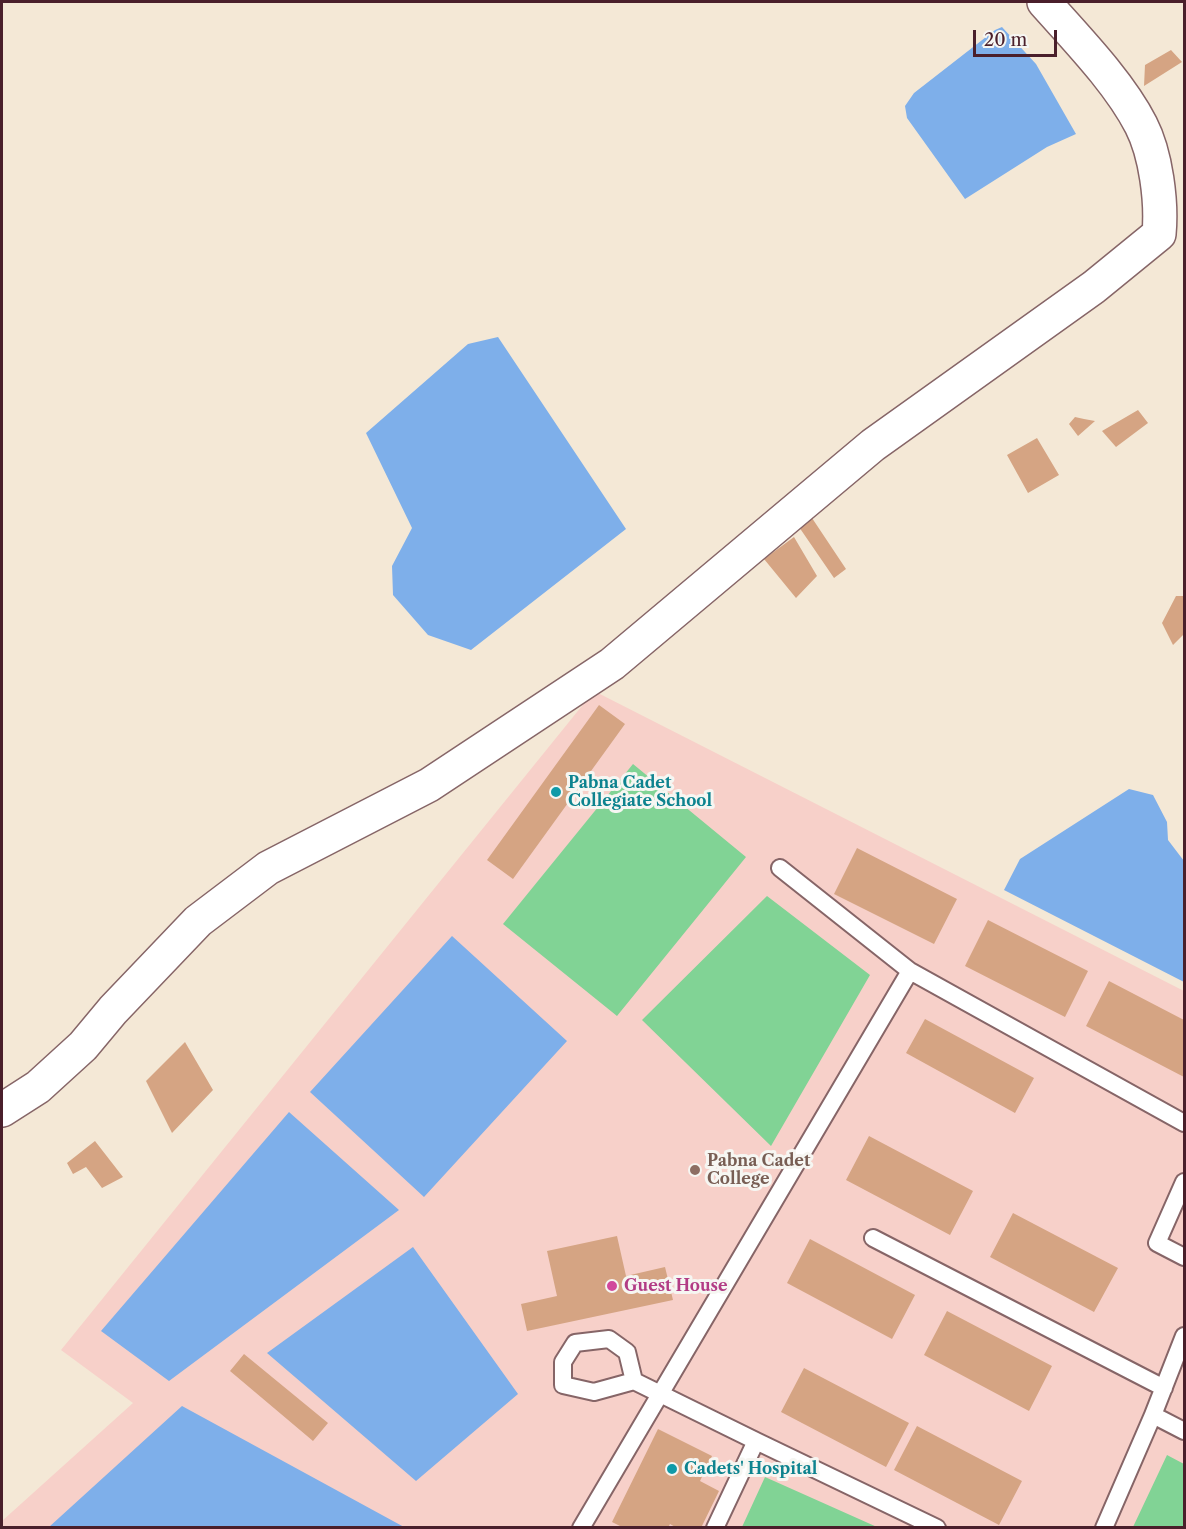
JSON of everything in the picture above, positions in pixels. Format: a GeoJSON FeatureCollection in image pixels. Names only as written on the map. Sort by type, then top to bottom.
{"type":"FeatureCollection","features":[{"type":"Feature","properties":{"kind":"street"},"geometry":{"type":"LineString","coordinates":[[2,1110],[38,1087],[83,1046],[113,1010],[198,921],[268,868],[429,785],[612,664],[873,445],[1085,294],[1159,234],[1160,220],[1155,173],[1142,127],[1134,111],[1095,59],[1044,2]]}},
{"type":"Feature","properties":{"kind":"lane"},"geometry":{"type":"LineString","coordinates":[[780,868],[910,971],[1185,1123]]}},
{"type":"Feature","properties":{"kind":"lane"},"geometry":{"type":"LineString","coordinates":[[581,1527],[910,971]]}},
{"type":"Feature","properties":{"kind":"lane"},"geometry":{"type":"LineString","coordinates":[[1185,1182],[1157,1243],[1185,1257]]}},
{"type":"Feature","properties":{"kind":"lane"},"geometry":{"type":"LineString","coordinates":[[873,1238],[1164,1388]]}},
{"type":"Feature","properties":{"kind":"lane"},"geometry":{"type":"LineString","coordinates":[[1104,1527],[1185,1336]]}},
{"type":"Feature","properties":{"kind":"lane"},"geometry":{"type":"LineString","coordinates":[[634,1381],[937,1527]]}},
{"type":"Feature","properties":{"kind":"lane"},"geometry":{"type":"LineString","coordinates":[[1153,1415],[1185,1431]]}},
{"type":"Feature","properties":{"kind":"lane"},"geometry":{"type":"LineString","coordinates":[[715,1527],[756,1441]]}},
{"type":"Feature","properties":{"kind":"shaded area","name":"Pabna Cadet College"},"geometry":{"type":"Polygon","coordinates":[[[594,691],[1184,991],[1184,1527],[2,1528],[2,1521],[133,1403],[61,1350],[594,691]]]}},
{"type":"Feature","properties":{"kind":"green space"},"geometry":{"type":"Polygon","coordinates":[[[633,764],[746,857],[617,1016],[503,924],[633,764]]]}},
{"type":"Feature","properties":{"kind":"green space"},"geometry":{"type":"Polygon","coordinates":[[[767,896],[870,975],[771,1146],[642,1020],[767,896]]]}},
{"type":"Feature","properties":{"kind":"green space"},"geometry":{"type":"Polygon","coordinates":[[[1167,1455],[1184,1464],[1184,1527],[1133,1527],[1167,1455]]]}},
{"type":"Feature","properties":{"kind":"green space"},"geometry":{"type":"Polygon","coordinates":[[[765,1477],[877,1527],[742,1527],[765,1477]]]}},
{"type":"Feature","properties":{"kind":"water"},"geometry":{"type":"Polygon","coordinates":[[[1002,27],[1036,64],[1076,134],[1047,147],[965,199],[907,118],[905,106],[914,93],[995,30],[1002,27]]]}},
{"type":"Feature","properties":{"kind":"water"},"geometry":{"type":"Polygon","coordinates":[[[498,337],[626,529],[471,650],[428,635],[393,595],[392,566],[412,528],[366,433],[468,344],[498,337]]]}},
{"type":"Feature","properties":{"kind":"water"},"geometry":{"type":"Polygon","coordinates":[[[1129,789],[1153,795],[1167,822],[1168,840],[1184,861],[1184,982],[1004,890],[1020,859],[1129,789]]]}},
{"type":"Feature","properties":{"kind":"water"},"geometry":{"type":"Polygon","coordinates":[[[452,936],[567,1041],[424,1197],[310,1092],[452,936]]]}},
{"type":"Feature","properties":{"kind":"water"},"geometry":{"type":"Polygon","coordinates":[[[289,1112],[399,1210],[169,1381],[101,1331],[289,1112]]]}},
{"type":"Feature","properties":{"kind":"water"},"geometry":{"type":"Polygon","coordinates":[[[413,1247],[518,1394],[416,1481],[267,1353],[413,1247]]]}},
{"type":"Feature","properties":{"kind":"water"},"geometry":{"type":"Polygon","coordinates":[[[182,1406],[404,1527],[49,1527],[182,1406]]]}},
{"type":"Feature","properties":{"kind":"building"},"geometry":{"type":"Polygon","coordinates":[[[1171,50],[1182,62],[1144,86],[1145,65],[1171,50]]]}},
{"type":"Feature","properties":{"kind":"building"},"geometry":{"type":"Polygon","coordinates":[[[1138,410],[1148,423],[1116,447],[1102,431],[1138,410]]]}},
{"type":"Feature","properties":{"kind":"building"},"geometry":{"type":"Polygon","coordinates":[[[1075,417],[1095,421],[1078,436],[1069,424],[1075,417]]]}},
{"type":"Feature","properties":{"kind":"building"},"geometry":{"type":"Polygon","coordinates":[[[1037,438],[1059,475],[1028,493],[1007,455],[1037,438]]]}},
{"type":"Feature","properties":{"kind":"building"},"geometry":{"type":"Polygon","coordinates":[[[812,518],[846,569],[834,578],[799,527],[812,518]]]}},
{"type":"Feature","properties":{"kind":"building"},"geometry":{"type":"Polygon","coordinates":[[[794,537],[817,576],[796,598],[764,559],[794,537]]]}},
{"type":"Feature","properties":{"kind":"building"},"geometry":{"type":"Polygon","coordinates":[[[1176,596],[1184,596],[1184,634],[1173,645],[1162,623],[1176,596]]]}},
{"type":"Feature","properties":{"kind":"building","name":"Pabna Cadet Collegiate School"},"geometry":{"type":"Polygon","coordinates":[[[599,705],[625,724],[513,879],[487,860],[599,705]]]}},
{"type":"Feature","properties":{"kind":"building"},"geometry":{"type":"Polygon","coordinates":[[[857,848],[957,899],[934,944],[834,894],[857,848]]]}},
{"type":"Feature","properties":{"kind":"building"},"geometry":{"type":"Polygon","coordinates":[[[988,920],[1088,971],[1065,1017],[965,966],[988,920]]]}},
{"type":"Feature","properties":{"kind":"building"},"geometry":{"type":"Polygon","coordinates":[[[1109,981],[1184,1020],[1184,1077],[1086,1026],[1109,981]]]}},
{"type":"Feature","properties":{"kind":"building"},"geometry":{"type":"Polygon","coordinates":[[[925,1019],[1034,1078],[1015,1113],[906,1053],[925,1019]]]}},
{"type":"Feature","properties":{"kind":"building"},"geometry":{"type":"Polygon","coordinates":[[[185,1042],[213,1090],[172,1133],[146,1081],[185,1042]]]}},
{"type":"Feature","properties":{"kind":"building"},"geometry":{"type":"Polygon","coordinates":[[[869,1136],[973,1191],[950,1235],[846,1180],[869,1136]]]}},
{"type":"Feature","properties":{"kind":"building"},"geometry":{"type":"Polygon","coordinates":[[[95,1141],[123,1177],[102,1188],[86,1167],[73,1174],[67,1163],[95,1141]]]}},
{"type":"Feature","properties":{"kind":"building"},"geometry":{"type":"Polygon","coordinates":[[[1013,1213],[1118,1268],[1094,1312],[990,1257],[1013,1213]]]}},
{"type":"Feature","properties":{"kind":"building","name":"Guest House"},"geometry":{"type":"Polygon","coordinates":[[[617,1236],[626,1276],[665,1267],[673,1300],[527,1331],[521,1304],[557,1296],[547,1251],[617,1236]]]}},
{"type":"Feature","properties":{"kind":"building"},"geometry":{"type":"Polygon","coordinates":[[[810,1239],[915,1295],[892,1339],[787,1283],[810,1239]]]}},
{"type":"Feature","properties":{"kind":"building"},"geometry":{"type":"Polygon","coordinates":[[[947,1311],[1052,1366],[1029,1411],[924,1355],[947,1311]]]}},
{"type":"Feature","properties":{"kind":"building"},"geometry":{"type":"Polygon","coordinates":[[[244,1354],[328,1423],[313,1441],[230,1371],[244,1354]]]}},
{"type":"Feature","properties":{"kind":"building"},"geometry":{"type":"Polygon","coordinates":[[[804,1368],[909,1423],[886,1467],[781,1412],[804,1368]]]}},
{"type":"Feature","properties":{"kind":"building"},"geometry":{"type":"Polygon","coordinates":[[[917,1426],[1022,1481],[999,1525],[894,1470],[917,1426]]]}},
{"type":"Feature","properties":{"kind":"building","name":"Cadets' Hospital"},"geometry":{"type":"Polygon","coordinates":[[[658,1429],[712,1456],[700,1481],[719,1491],[701,1528],[677,1528],[670,1524],[668,1528],[624,1528],[612,1522],[658,1429]]]}},
{"type":"Feature","properties":{"kind":"place","name":"Pabna Cadet Collegiate School"},"geometry":{"type":"Point","coordinates":[556,792]}},
{"type":"Feature","properties":{"kind":"place","name":"Pabna Cadet College"},"geometry":{"type":"Point","coordinates":[695,1170]}},
{"type":"Feature","properties":{"kind":"place","name":"Guest House"},"geometry":{"type":"Point","coordinates":[612,1286]}},
{"type":"Feature","properties":{"kind":"place","name":"Cadets' Hospital"},"geometry":{"type":"Point","coordinates":[672,1469]}}]}
